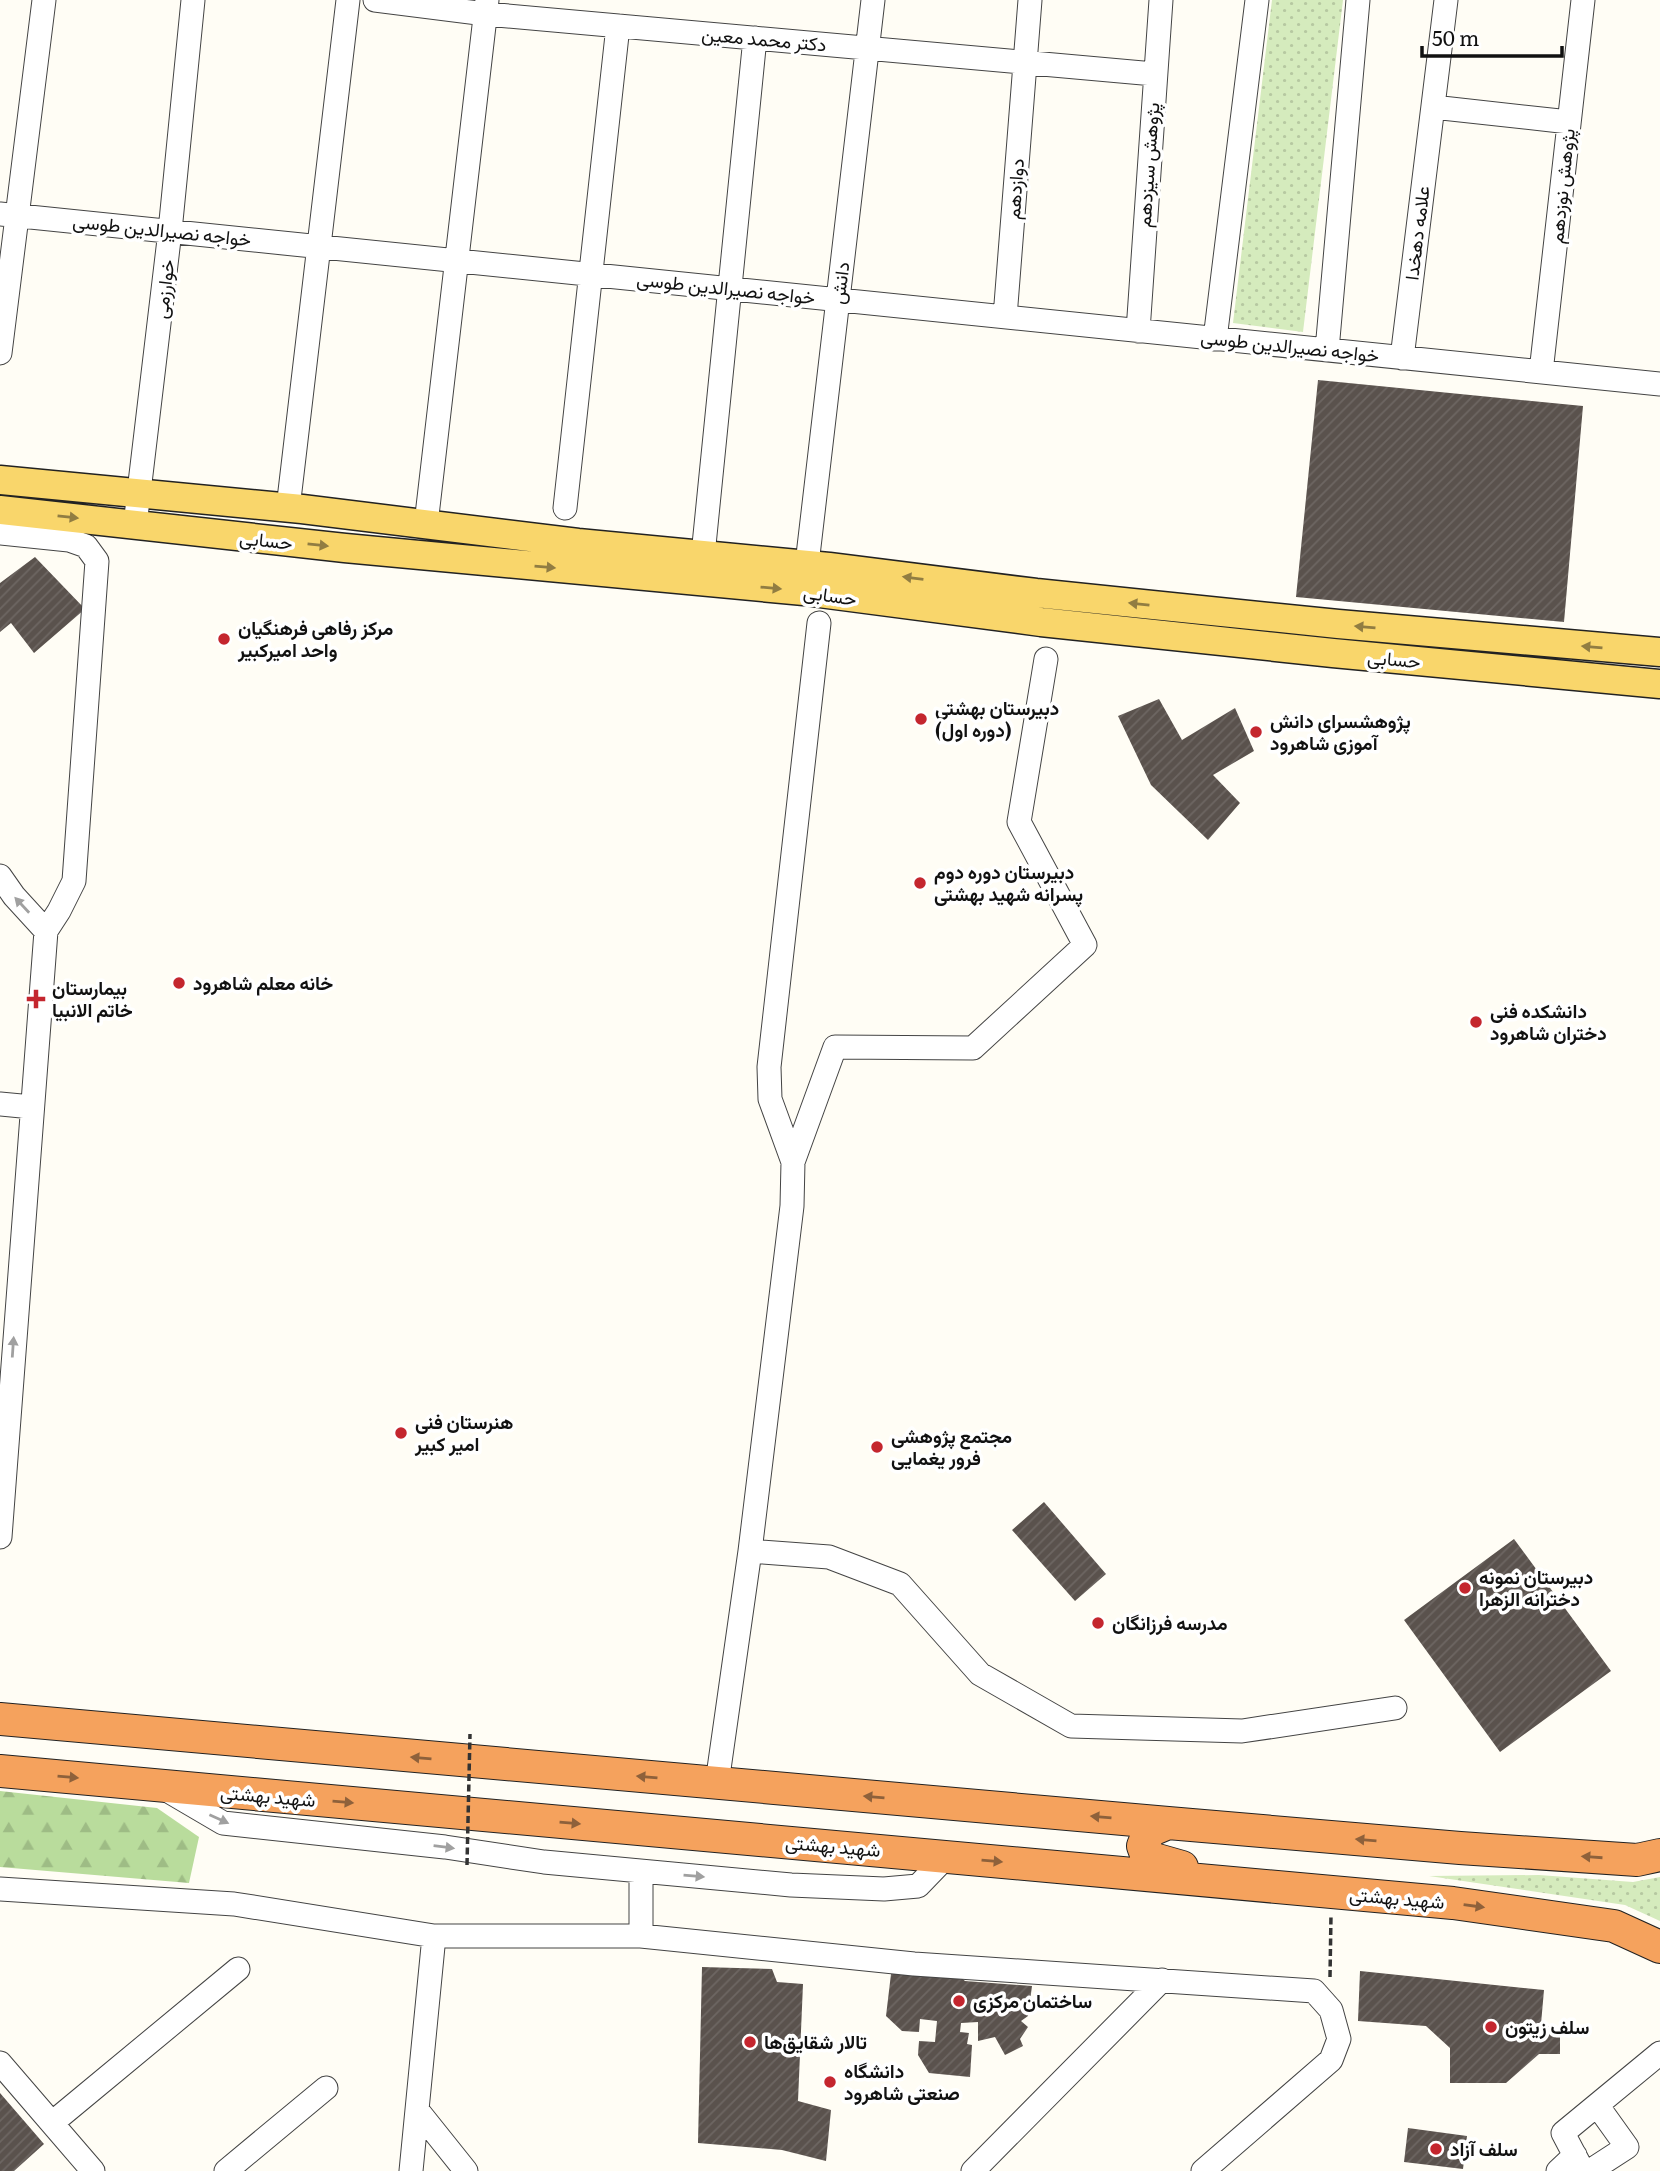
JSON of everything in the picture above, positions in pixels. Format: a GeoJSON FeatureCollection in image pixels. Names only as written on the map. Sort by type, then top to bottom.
{"type":"FeatureCollection","features":[{"type":"Feature","properties":{"kind":"highway"},"geometry":{"type":"LineString","coordinates":[[0,1719],[1168,1823],[1637,1860],[1660,1854]]}},
{"type":"Feature","properties":{"kind":"highway","name":"شهید بهشتی"},"geometry":{"type":"LineString","coordinates":[[0,1771],[1453,1903],[1614,1926],[1660,1947]]}},
{"type":"Feature","properties":{"kind":"highway"},"geometry":{"type":"LineString","coordinates":[[1168,1823],[1149,1831],[1143,1846],[1147,1857],[1260,1884]]}},
{"type":"Feature","properties":{"kind":"main road","name":"حسابی"},"geometry":{"type":"LineString","coordinates":[[0,480],[288,508],[703,555],[806,578],[1041,622],[1660,680]]}},
{"type":"Feature","properties":{"kind":"main road","name":"حسابی"},"geometry":{"type":"LineString","coordinates":[[0,510],[359,550],[1036,593],[1338,624],[1660,652]]}},
{"type":"Feature","properties":{"kind":"street"},"geometry":{"type":"LineString","coordinates":[[0,353],[8,214],[44,0]]}},
{"type":"Feature","properties":{"kind":"street","name":"خوارزمی"},"geometry":{"type":"LineString","coordinates":[[135,525],[170,231],[193,0]]}},
{"type":"Feature","properties":{"kind":"street"},"geometry":{"type":"LineString","coordinates":[[288,508],[348,0]]}},
{"type":"Feature","properties":{"kind":"street","name":"دکتر محمد معین"},"geometry":{"type":"LineString","coordinates":[[375,0],[487,7],[618,26],[1154,74]]}},
{"type":"Feature","properties":{"kind":"street","name":"دانش"},"geometry":{"type":"LineString","coordinates":[[806,578],[873,0]]}},
{"type":"Feature","properties":{"kind":"street","name":"دوازدهم"},"geometry":{"type":"LineString","coordinates":[[1005,317],[1030,0]]}},
{"type":"Feature","properties":{"kind":"street","name":"پژوهش سیزدهم"},"geometry":{"type":"LineString","coordinates":[[1138,331],[1161,0]]}},
{"type":"Feature","properties":{"kind":"street"},"geometry":{"type":"LineString","coordinates":[[1215,339],[1257,0]]}},
{"type":"Feature","properties":{"kind":"street"},"geometry":{"type":"LineString","coordinates":[[1327,350],[1358,0]]}},
{"type":"Feature","properties":{"kind":"street","name":"علامه دهخدا"},"geometry":{"type":"LineString","coordinates":[[1402,358],[1446,0]]}},
{"type":"Feature","properties":{"kind":"street","name":"پژوهش نوزدهم"},"geometry":{"type":"LineString","coordinates":[[1541,372],[1583,0]]}},
{"type":"Feature","properties":{"kind":"street"},"geometry":{"type":"LineString","coordinates":[[426,524],[487,7]]}},
{"type":"Feature","properties":{"kind":"street"},"geometry":{"type":"LineString","coordinates":[[565,508],[618,26]]}},
{"type":"Feature","properties":{"kind":"street"},"geometry":{"type":"LineString","coordinates":[[703,555],[755,38]]}},
{"type":"Feature","properties":{"kind":"street"},"geometry":{"type":"LineString","coordinates":[[1433,107],[1569,122]]}},
{"type":"Feature","properties":{"kind":"street","name":"خواجه نصیرالدین طوسی"},"geometry":{"type":"LineString","coordinates":[[8,214],[1660,384]]}},
{"type":"Feature","properties":{"kind":"street"},"geometry":{"type":"LineString","coordinates":[[0,533],[69,540],[86,546],[97,561],[74,881],[60,911],[46,931],[4,1409],[0,1537]]}},
{"type":"Feature","properties":{"kind":"street"},"geometry":{"type":"LineString","coordinates":[[793,1162],[770,1100],[769,1067],[818,623]]}},
{"type":"Feature","properties":{"kind":"street"},"geometry":{"type":"LineString","coordinates":[[717,1783],[750,1550],[792,1206],[793,1162],[835,1047],[973,1048],[1085,945],[1019,822],[1046,659]]}},
{"type":"Feature","properties":{"kind":"street"},"geometry":{"type":"LineString","coordinates":[[0,876],[46,931]]}},
{"type":"Feature","properties":{"kind":"street"},"geometry":{"type":"LineString","coordinates":[[0,1104],[32,1107]]}},
{"type":"Feature","properties":{"kind":"street"},"geometry":{"type":"LineString","coordinates":[[750,1550],[829,1557],[900,1584],[980,1674],[1071,1726],[1242,1731],[1395,1708]]}},
{"type":"Feature","properties":{"kind":"street"},"geometry":{"type":"LineString","coordinates":[[159,1786],[223,1823],[445,1847],[544,1862],[791,1885],[884,1889],[918,1886],[946,1857]]}},
{"type":"Feature","properties":{"kind":"street"},"geometry":{"type":"LineString","coordinates":[[641,1871],[641,1936]]}},
{"type":"Feature","properties":{"kind":"street"},"geometry":{"type":"LineString","coordinates":[[0,1889],[234,1904],[434,1936],[641,1936],[914,1964],[1314,1991],[1331,2010],[1339,2039],[1331,2060],[1203,2171]]}},
{"type":"Feature","properties":{"kind":"street"},"geometry":{"type":"LineString","coordinates":[[411,2171],[434,1936]]}},
{"type":"Feature","properties":{"kind":"street"},"geometry":{"type":"LineString","coordinates":[[52,2123],[238,1969]]}},
{"type":"Feature","properties":{"kind":"street"},"geometry":{"type":"LineString","coordinates":[[973,2171],[1162,1980]]}},
{"type":"Feature","properties":{"kind":"street"},"geometry":{"type":"LineString","coordinates":[[1597,2105],[1627,2147],[1577,2167],[1563,2133],[1660,2053]]}},
{"type":"Feature","properties":{"kind":"street"},"geometry":{"type":"LineString","coordinates":[[0,2063],[93,2171]]}},
{"type":"Feature","properties":{"kind":"street"},"geometry":{"type":"LineString","coordinates":[[226,2171],[326,2088]]}},
{"type":"Feature","properties":{"kind":"street"},"geometry":{"type":"LineString","coordinates":[[418,2111],[466,2171]]}},
{"type":"Feature","properties":{"kind":"path"},"geometry":{"type":"LineString","coordinates":[[467,1865],[470,1734]]}},
{"type":"Feature","properties":{"kind":"path"},"geometry":{"type":"LineString","coordinates":[[1331,2010],[1329,1955],[1332,1892]]}},
{"type":"Feature","properties":{"kind":"green space"},"geometry":{"type":"Polygon","coordinates":[[[1272,0],[1343,0],[1303,332],[1233,323],[1272,0]]]}},
{"type":"Feature","properties":{"kind":"green space"},"geometry":{"type":"Polygon","coordinates":[[[0,1791],[157,1808],[199,1837],[189,1883],[0,1867],[0,1791]]]}},
{"type":"Feature","properties":{"kind":"green space"},"geometry":{"type":"Polygon","coordinates":[[[1539,1875],[1633,1882],[1660,1877],[1660,1921],[1625,1905],[1429,1876],[1539,1875]]]}},
{"type":"Feature","properties":{"kind":"building"},"geometry":{"type":"Polygon","coordinates":[[[1318,380],[1583,406],[1564,622],[1296,597],[1318,380]]]}},
{"type":"Feature","properties":{"kind":"building"},"geometry":{"type":"Polygon","coordinates":[[[35,557],[85,609],[34,653],[11,623],[0,632],[0,583],[35,557]]]}},
{"type":"Feature","properties":{"kind":"building"},"geometry":{"type":"Polygon","coordinates":[[[1159,699],[1182,740],[1235,708],[1254,751],[1213,775],[1240,803],[1208,840],[1151,785],[1118,716],[1159,699]]]}},
{"type":"Feature","properties":{"kind":"building"},"geometry":{"type":"Polygon","coordinates":[[[1044,1502],[1106,1574],[1075,1601],[1012,1530],[1044,1502]]]}},
{"type":"Feature","properties":{"kind":"building"},"geometry":{"type":"Polygon","coordinates":[[[1514,1539],[1611,1671],[1500,1752],[1404,1620],[1514,1539]]]}},
{"type":"Feature","properties":{"kind":"building","name":"تالار شقایق‌‌ها"},"geometry":{"type":"Polygon","coordinates":[[[702,1967],[772,1969],[777,1982],[803,1984],[798,2101],[831,2110],[826,2161],[782,2150],[698,2143],[702,1967]]]}},
{"type":"Feature","properties":{"kind":"building","name":"ساختمان مرکزی"},"geometry":{"type":"Polygon","coordinates":[[[908,1970],[931,1977],[948,1978],[953,1970],[965,1981],[1032,1986],[1028,2016],[1021,2021],[1028,2027],[1020,2039],[1023,2046],[1005,2055],[995,2037],[978,2041],[978,2022],[961,2023],[960,2032],[969,2033],[967,2044],[972,2045],[970,2077],[929,2073],[918,2055],[919,2041],[935,2042],[937,2021],[920,2019],[919,2032],[902,2031],[886,2016],[891,1974],[908,1970]]]}},
{"type":"Feature","properties":{"kind":"building","name":"سلف زیتون"},"geometry":{"type":"Polygon","coordinates":[[[1360,1971],[1544,1990],[1541,2024],[1560,2029],[1560,2054],[1539,2054],[1506,2083],[1450,2083],[1450,2048],[1426,2026],[1358,2021],[1360,1971]]]}},
{"type":"Feature","properties":{"kind":"building"},"geometry":{"type":"Polygon","coordinates":[[[0,2093],[44,2144],[14,2171],[0,2171],[0,2093]]]}},
{"type":"Feature","properties":{"kind":"building","name":"سلف آزاد"},"geometry":{"type":"Polygon","coordinates":[[[1408,2128],[1467,2136],[1463,2169],[1404,2162],[1408,2128]]]}},
{"type":"Feature","properties":{"kind":"place","name":"مرکز رفاهی فرهنگیان واحد امیرکبیر"},"geometry":{"type":"Point","coordinates":[224,639]}},
{"type":"Feature","properties":{"kind":"place","name":"دبیرستان بهشتی (دوره اول)"},"geometry":{"type":"Point","coordinates":[921,719]}},
{"type":"Feature","properties":{"kind":"place","name":"پژوهشسرای دانش آموزی شاهرود"},"geometry":{"type":"Point","coordinates":[1256,732]}},
{"type":"Feature","properties":{"kind":"place","name":"دبیرستان دوره دوم پسرانه شهید بهشتی"},"geometry":{"type":"Point","coordinates":[920,883]}},
{"type":"Feature","properties":{"kind":"place","name":"خانه معلم شاهرود"},"geometry":{"type":"Point","coordinates":[179,983]}},
{"type":"Feature","properties":{"kind":"place","name":"بیمارستان خاتم الانبیا"},"geometry":{"type":"Point","coordinates":[36,999]}},
{"type":"Feature","properties":{"kind":"place","name":"دانشکده فنی دختران شاهرود"},"geometry":{"type":"Point","coordinates":[1476,1022]}},
{"type":"Feature","properties":{"kind":"place","name":"هنرستان فنی امیر کبیر"},"geometry":{"type":"Point","coordinates":[401,1433]}},
{"type":"Feature","properties":{"kind":"place","name":"مجتمع پژوهشی فرور یغمایی"},"geometry":{"type":"Point","coordinates":[877,1447]}},
{"type":"Feature","properties":{"kind":"place","name":"دبیرستان نمونه دخترانه الزهرا"},"geometry":{"type":"Point","coordinates":[1465,1588]}},
{"type":"Feature","properties":{"kind":"place","name":"مدرسه فرزانگان"},"geometry":{"type":"Point","coordinates":[1098,1623]}},
{"type":"Feature","properties":{"kind":"place","name":"ساختمان مرکزی"},"geometry":{"type":"Point","coordinates":[959,2001]}},
{"type":"Feature","properties":{"kind":"place","name":"سلف زیتون"},"geometry":{"type":"Point","coordinates":[1491,2027]}},
{"type":"Feature","properties":{"kind":"place","name":"تالار شقایق‌‌ها"},"geometry":{"type":"Point","coordinates":[750,2042]}},
{"type":"Feature","properties":{"kind":"place","name":"دانشگاه صنعتی شاهرود"},"geometry":{"type":"Point","coordinates":[830,2082]}},
{"type":"Feature","properties":{"kind":"place","name":"سلف آزاد"},"geometry":{"type":"Point","coordinates":[1436,2149]}}]}
